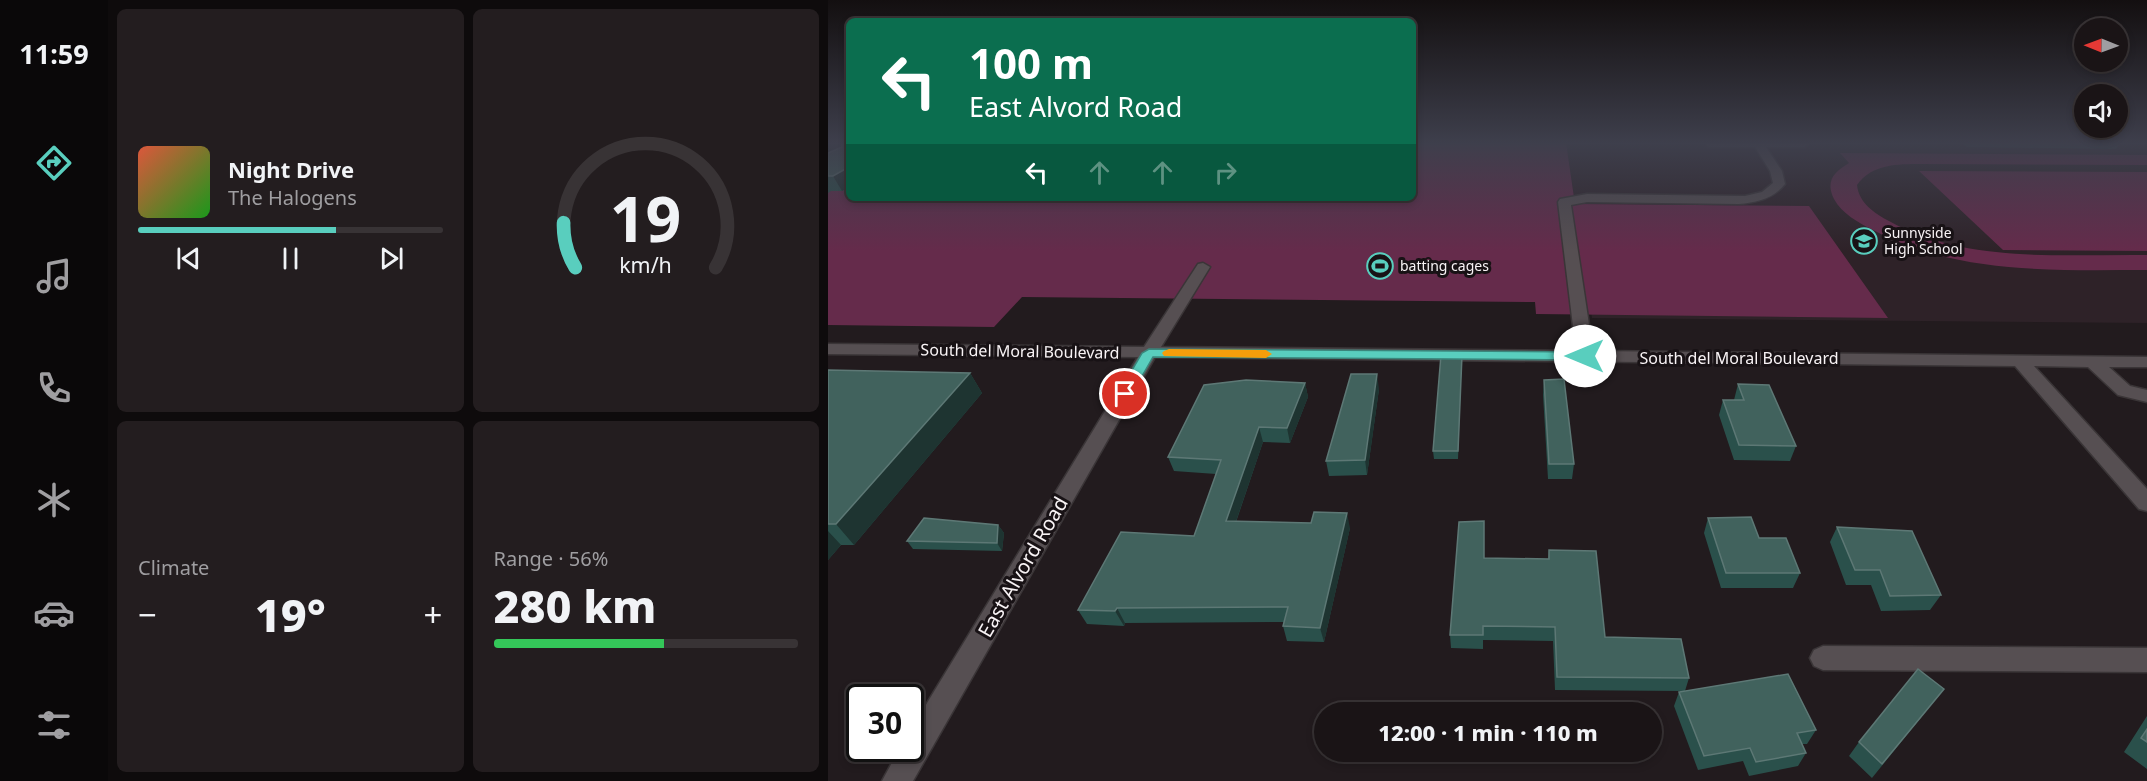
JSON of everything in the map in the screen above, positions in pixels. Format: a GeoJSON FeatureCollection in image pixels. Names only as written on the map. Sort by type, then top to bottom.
{"type":"FeatureCollection","features":[{"type":"Feature","properties":{"kind":"street"},"geometry":{"type":"LineString","coordinates":[[1585,356],[1564,202],[1587,198],[1739,200],[1764,196],[1774,191],[1779,184],[1779,178]]}},
{"type":"Feature","properties":{"kind":"street","name":"East Alvord Road"},"geometry":{"type":"LineString","coordinates":[[897,781],[1149,353],[1203,267]]}},
{"type":"Feature","properties":{"kind":"street","name":"South del Moral Boulevard"},"geometry":{"type":"LineString","coordinates":[[828,349],[2147,362]]}},
{"type":"Feature","properties":{"kind":"street"},"geometry":{"type":"LineString","coordinates":[[2019,360],[2147,503]]}},
{"type":"Feature","properties":{"kind":"street"},"geometry":{"type":"LineString","coordinates":[[2092,361],[2124,391],[2147,396]]}},
{"type":"Feature","properties":{"kind":"street"},"geometry":{"type":"LineString","coordinates":[[1823,658],[2147,660]]}},
{"type":"Feature","properties":{"kind":"shaded area"},"geometry":{"type":"Polygon","coordinates":[[[839,178],[846,178],[846,201],[1416,201],[1416,178],[1571,178],[1575,204],[1809,206],[1888,318],[1536,314],[1535,302],[1022,297],[994,327],[828,325],[828,185],[839,178]]]}},
{"type":"Feature","properties":{"kind":"shaded area","name":"Sunnyside High School"},"geometry":{"type":"Polygon","coordinates":[[[1571,178],[2147,178],[2147,323],[1592,318],[1571,178]]]}},
{"type":"Feature","properties":{"kind":"shaded area"},"geometry":{"type":"Polygon","coordinates":[[[1832,178],[1863,178],[1857,185],[1858,191],[1868,207],[1878,215],[1919,235],[1950,244],[2015,254],[2147,255],[2147,270],[2007,267],[1939,255],[1905,245],[1862,224],[1837,204],[1831,193],[1832,178]]]}},
{"type":"Feature","properties":{"kind":"shaded area"},"geometry":{"type":"Polygon","coordinates":[[[1927,178],[2147,178],[2147,251],[2003,250],[1927,178]]]}},
{"type":"Feature","properties":{"kind":"building"},"geometry":{"type":"Polygon","coordinates":[[[1441,355],[1462,355],[1458,451],[1433,451],[1441,355]]]}},
{"type":"Feature","properties":{"kind":"building"},"geometry":{"type":"Polygon","coordinates":[[[828,370],[970,373],[836,524],[828,524],[828,370]]]}},
{"type":"Feature","properties":{"kind":"building"},"geometry":{"type":"Polygon","coordinates":[[[1351,374],[1377,374],[1365,460],[1326,461],[1351,374]]]}},
{"type":"Feature","properties":{"kind":"building"},"geometry":{"type":"Polygon","coordinates":[[[1564,379],[1574,464],[1549,464],[1544,380],[1564,379]]]}},
{"type":"Feature","properties":{"kind":"building"},"geometry":{"type":"Polygon","coordinates":[[[1246,380],[1305,383],[1287,428],[1259,427],[1226,521],[1311,523],[1314,512],[1347,513],[1320,628],[1283,626],[1288,607],[1078,610],[1121,532],[1194,536],[1221,460],[1168,457],[1204,385],[1246,380]]]}},
{"type":"Feature","properties":{"kind":"building"},"geometry":{"type":"Polygon","coordinates":[[[1738,384],[1769,385],[1796,446],[1739,445],[1723,400],[1744,400],[1738,384]]]}},
{"type":"Feature","properties":{"kind":"building"},"geometry":{"type":"Polygon","coordinates":[[[1751,517],[1759,538],[1786,538],[1800,573],[1726,573],[1708,518],[1751,517]]]}},
{"type":"Feature","properties":{"kind":"building"},"geometry":{"type":"Polygon","coordinates":[[[924,518],[998,525],[997,543],[907,541],[924,518]]]}},
{"type":"Feature","properties":{"kind":"building"},"geometry":{"type":"Polygon","coordinates":[[[1484,521],[1484,558],[1549,559],[1549,550],[1596,551],[1605,637],[1681,639],[1689,678],[1557,677],[1555,627],[1483,626],[1483,635],[1450,635],[1459,522],[1484,521]]]}},
{"type":"Feature","properties":{"kind":"building"},"geometry":{"type":"Polygon","coordinates":[[[1837,527],[1912,531],[1941,595],[1890,596],[1880,570],[1855,570],[1837,527]]]}},
{"type":"Feature","properties":{"kind":"building"},"geometry":{"type":"Polygon","coordinates":[[[1918,669],[1944,689],[1882,764],[1859,742],[1918,669]]]}},
{"type":"Feature","properties":{"kind":"building"},"geometry":{"type":"Polygon","coordinates":[[[1788,674],[1816,730],[1797,733],[1806,753],[1756,762],[1750,748],[1704,756],[1679,692],[1788,674]]]}},
{"type":"Feature","properties":{"kind":"building"},"geometry":{"type":"Polygon","coordinates":[[[2147,729],[2147,742],[2141,738],[2147,729]]]}},
{"type":"Feature","properties":{"kind":"slow traffic"},"geometry":{"type":"LineString","coordinates":[[1169,353],[1266,354]]}},
{"type":"Feature","properties":{"kind":"place","name":"Sunnyside High School"},"geometry":{"type":"Point","coordinates":[1864,241]}},
{"type":"Feature","properties":{"kind":"place","name":"batting cages"},"geometry":{"type":"Point","coordinates":[1380,266]}},
{"type":"Feature","properties":{"kind":"route"},"geometry":{"type":"LineString","coordinates":[[1125,394],[1149,353],[1585,356]]}}]}
